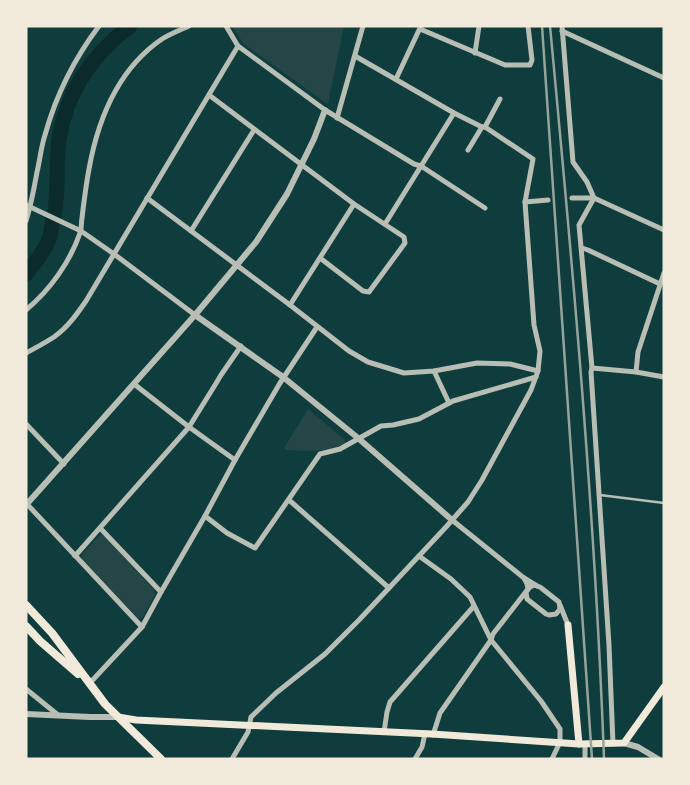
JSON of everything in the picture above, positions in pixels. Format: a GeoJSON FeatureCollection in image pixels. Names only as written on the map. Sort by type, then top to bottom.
{"type":"FeatureCollection","features":[{"type":"Feature","properties":{"kind":"main road"},"geometry":{"type":"LineString","coordinates":[[26,605],[52,632],[105,704],[161,759]]}},
{"type":"Feature","properties":{"kind":"main road"},"geometry":{"type":"LineString","coordinates":[[567,621],[582,744]]}},
{"type":"Feature","properties":{"kind":"main road"},"geometry":{"type":"LineString","coordinates":[[26,626],[40,641],[89,684]]}},
{"type":"Feature","properties":{"kind":"main road"},"geometry":{"type":"LineString","coordinates":[[118,717],[136,720],[429,734],[582,744],[613,744],[624,743],[664,687]]}},
{"type":"Feature","properties":{"kind":"street"},"geometry":{"type":"LineString","coordinates":[[26,221],[44,137],[59,92],[80,52],[99,26]]}},
{"type":"Feature","properties":{"kind":"street"},"geometry":{"type":"LineString","coordinates":[[26,310],[45,292],[58,275],[70,254],[79,230],[93,151],[107,108],[115,91],[126,73],[146,52],[164,38],[189,26]]}},
{"type":"Feature","properties":{"kind":"street"},"geometry":{"type":"LineString","coordinates":[[226,26],[238,46],[325,110],[414,164],[421,166],[485,208]]}},
{"type":"Feature","properties":{"kind":"street"},"geometry":{"type":"LineString","coordinates":[[337,118],[363,26]]}},
{"type":"Feature","properties":{"kind":"street"},"geometry":{"type":"LineString","coordinates":[[475,53],[479,26]]}},
{"type":"Feature","properties":{"kind":"street"},"geometry":{"type":"LineString","coordinates":[[396,79],[420,28],[505,65],[530,65],[532,60],[528,26]]}},
{"type":"Feature","properties":{"kind":"street"},"geometry":{"type":"LineString","coordinates":[[562,28],[664,78]]}},
{"type":"Feature","properties":{"kind":"street"},"geometry":{"type":"LineString","coordinates":[[562,28],[573,162],[587,182],[594,198]]}},
{"type":"Feature","properties":{"kind":"street"},"geometry":{"type":"LineString","coordinates":[[26,353],[55,336],[75,317],[238,46]]}},
{"type":"Feature","properties":{"kind":"street"},"geometry":{"type":"LineString","coordinates":[[232,759],[248,732],[251,717],[276,693],[325,654],[468,502],[531,390],[537,374],[540,351],[534,325],[524,202],[533,159],[484,127],[454,113],[355,56]]}},
{"type":"Feature","properties":{"kind":"street"},"geometry":{"type":"LineString","coordinates":[[209,95],[354,204],[404,237],[405,243],[369,292],[363,291],[320,258]]}},
{"type":"Feature","properties":{"kind":"street"},"geometry":{"type":"LineString","coordinates":[[468,150],[500,99]]}},
{"type":"Feature","properties":{"kind":"street"},"geometry":{"type":"LineString","coordinates":[[142,627],[27,504],[134,384],[256,242],[287,194],[302,166],[325,110]]}},
{"type":"Feature","properties":{"kind":"street"},"geometry":{"type":"LineString","coordinates":[[385,224],[454,113]]}},
{"type":"Feature","properties":{"kind":"street"},"geometry":{"type":"LineString","coordinates":[[192,231],[254,130]]}},
{"type":"Feature","properties":{"kind":"street"},"geometry":{"type":"LineString","coordinates":[[147,198],[349,351],[368,362],[404,373],[434,371],[477,362],[510,364],[537,374]]}},
{"type":"Feature","properties":{"kind":"street"},"geometry":{"type":"LineString","coordinates":[[572,198],[594,198],[664,230]]}},
{"type":"Feature","properties":{"kind":"street"},"geometry":{"type":"LineString","coordinates":[[594,198],[579,225],[592,368],[609,645],[613,744]]}},
{"type":"Feature","properties":{"kind":"street"},"geometry":{"type":"LineString","coordinates":[[524,202],[548,200]]}},
{"type":"Feature","properties":{"kind":"street"},"geometry":{"type":"LineString","coordinates":[[290,305],[354,204]]}},
{"type":"Feature","properties":{"kind":"street"},"geometry":{"type":"LineString","coordinates":[[29,207],[79,230],[283,377],[358,438],[452,520],[524,578],[559,602],[567,621]]}},
{"type":"Feature","properties":{"kind":"street"},"geometry":{"type":"LineString","coordinates":[[582,248],[660,284]]}},
{"type":"Feature","properties":{"kind":"street"},"geometry":{"type":"LineString","coordinates":[[636,372],[638,352],[664,272]]}},
{"type":"Feature","properties":{"kind":"street"},"geometry":{"type":"LineString","coordinates":[[89,684],[142,627],[283,377],[318,327]]}},
{"type":"Feature","properties":{"kind":"street"},"geometry":{"type":"LineString","coordinates":[[75,556],[189,427],[221,374],[241,346]]}},
{"type":"Feature","properties":{"kind":"street"},"geometry":{"type":"LineString","coordinates":[[592,368],[664,377]]}},
{"type":"Feature","properties":{"kind":"street"},"geometry":{"type":"LineString","coordinates":[[434,371],[449,403]]}},
{"type":"Feature","properties":{"kind":"street"},"geometry":{"type":"LineString","coordinates":[[205,516],[227,533],[254,548],[320,454],[340,449],[381,426],[418,419],[449,403],[537,374]]}},
{"type":"Feature","properties":{"kind":"street"},"geometry":{"type":"LineString","coordinates":[[134,384],[235,460]]}},
{"type":"Feature","properties":{"kind":"street"},"geometry":{"type":"LineString","coordinates":[[26,424],[64,464]]}},
{"type":"Feature","properties":{"kind":"street"},"geometry":{"type":"LineString","coordinates":[[289,500],[389,588]]}},
{"type":"Feature","properties":{"kind":"street"},"geometry":{"type":"LineString","coordinates":[[100,528],[161,592]]}},
{"type":"Feature","properties":{"kind":"street"},"geometry":{"type":"LineString","coordinates":[[419,556],[451,579],[470,597],[491,640],[542,700],[560,729],[560,742],[552,759]]}},
{"type":"Feature","properties":{"kind":"street"},"geometry":{"type":"LineString","coordinates":[[524,578],[528,589],[526,596],[530,602]]}},
{"type":"Feature","properties":{"kind":"street"},"geometry":{"type":"LineString","coordinates":[[415,759],[440,713],[491,640],[493,634],[528,589],[534,585],[537,586]]}},
{"type":"Feature","properties":{"kind":"street"},"geometry":{"type":"LineString","coordinates":[[522,597],[546,614],[552,616],[559,615],[567,621]]}},
{"type":"Feature","properties":{"kind":"street"},"geometry":{"type":"LineString","coordinates":[[552,616],[558,612],[559,602]]}},
{"type":"Feature","properties":{"kind":"street"},"geometry":{"type":"LineString","coordinates":[[384,732],[390,702],[474,606]]}},
{"type":"Feature","properties":{"kind":"street"},"geometry":{"type":"LineString","coordinates":[[26,689],[58,715]]}},
{"type":"Feature","properties":{"kind":"street"},"geometry":{"type":"LineString","coordinates":[[26,714],[118,717]]}},
{"type":"Feature","properties":{"kind":"street"},"geometry":{"type":"LineString","coordinates":[[624,743],[638,747],[658,759]]}},
{"type":"Feature","properties":{"kind":"street"},"geometry":{"type":"LineString","coordinates":[[582,744],[585,759]]}},
{"type":"Feature","properties":{"kind":"lane"},"geometry":{"type":"LineString","coordinates":[[599,495],[664,503]]}},
{"type":"Feature","properties":{"kind":"shaded area"},"geometry":{"type":"Polygon","coordinates":[[[234,26],[344,26],[328,103],[244,44],[233,28],[234,26]]]}},
{"type":"Feature","properties":{"kind":"shaded area"},"geometry":{"type":"Polygon","coordinates":[[[308,409],[345,440],[345,443],[324,450],[286,450],[284,448],[308,409]]]}},
{"type":"Feature","properties":{"kind":"shaded area"},"geometry":{"type":"Polygon","coordinates":[[[100,535],[104,535],[154,590],[155,595],[142,618],[138,618],[82,559],[83,553],[100,535]]]}},
{"type":"Feature","properties":{"kind":"waterway"},"geometry":{"type":"LineString","coordinates":[[26,274],[42,253],[50,235],[56,207],[59,140],[68,106],[75,90],[93,62],[116,37],[130,26]]}},
{"type":"Feature","properties":{"kind":"railway"},"geometry":{"type":"LineString","coordinates":[[542,26],[592,759]]}},
{"type":"Feature","properties":{"kind":"railway"},"geometry":{"type":"LineString","coordinates":[[550,26],[575,301],[589,484],[604,759]]}}]}
